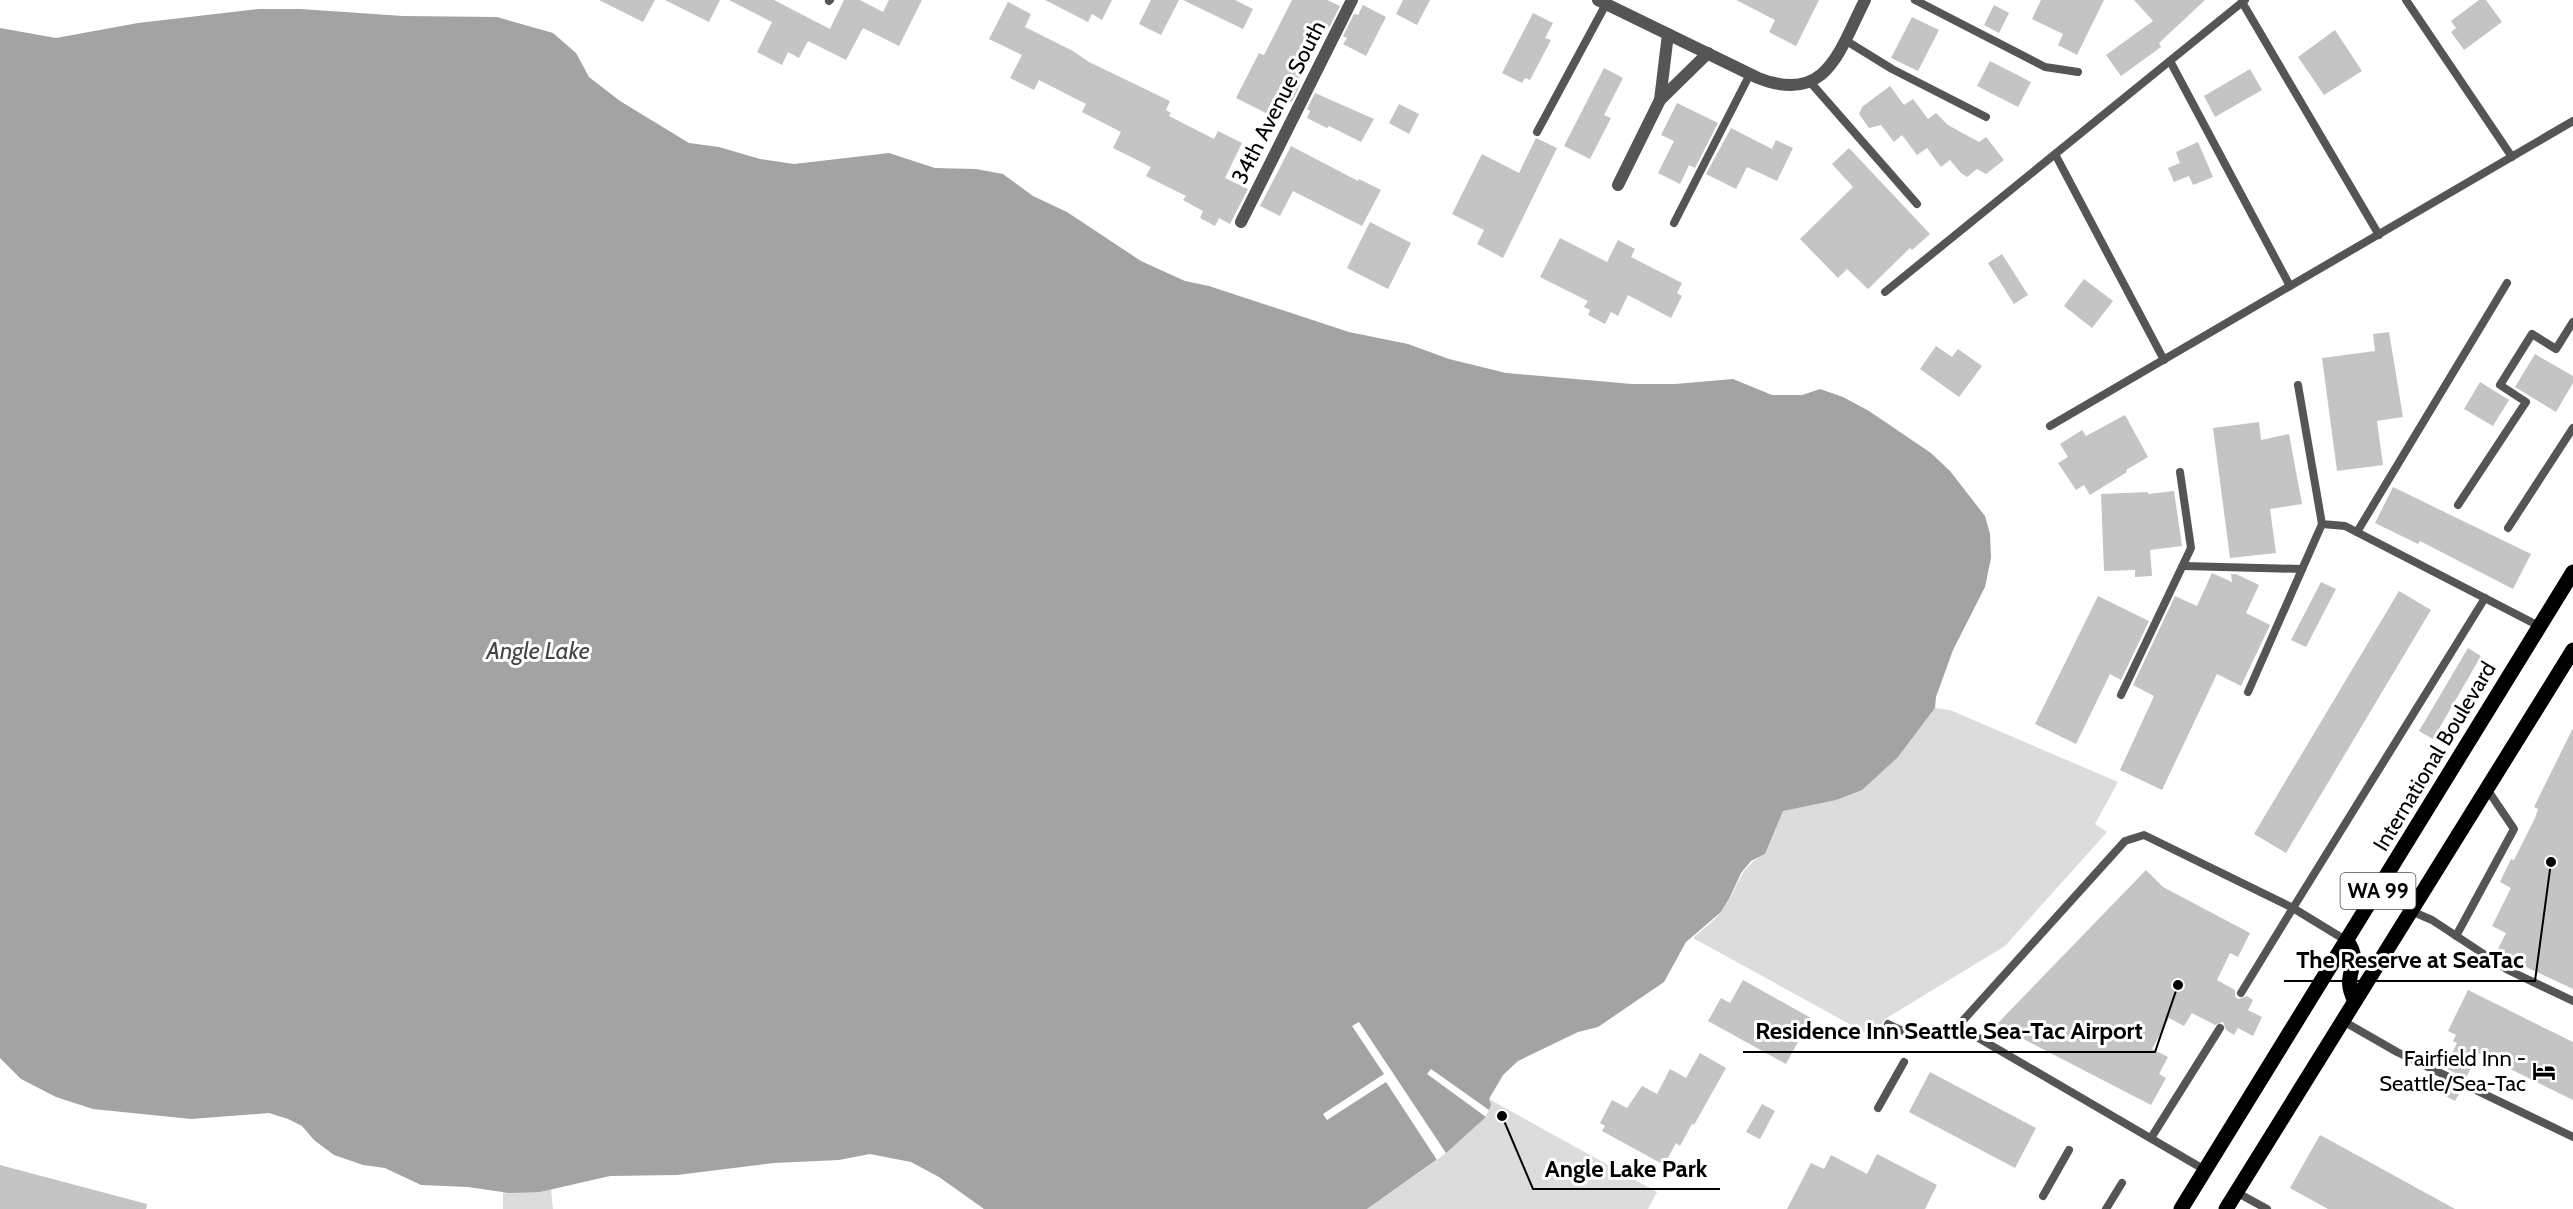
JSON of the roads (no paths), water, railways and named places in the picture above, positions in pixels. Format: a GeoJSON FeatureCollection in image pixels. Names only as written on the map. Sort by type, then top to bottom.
{"type":"FeatureCollection","features":[{"type":"Feature","properties":{"kind":"main road","name":"International Boulevard"},"geometry":{"type":"LineString","coordinates":[[2181,1209],[2573,572]]}},
{"type":"Feature","properties":{"kind":"main road","name":"WA 99"},"geometry":{"type":"LineString","coordinates":[[2226,1209],[2573,650]]}},
{"type":"Feature","properties":{"kind":"main road"},"geometry":{"type":"LineString","coordinates":[[2347,941],[2355,952],[2348,978],[2349,989],[2355,1001]]}},
{"type":"Feature","properties":{"kind":"street","name":"34th Avenue South"},"geometry":{"type":"LineString","coordinates":[[1241,222],[1352,0]]}},
{"type":"Feature","properties":{"kind":"street"},"geometry":{"type":"LineString","coordinates":[[1602,2],[1750,74],[1774,84],[1790,86],[1811,83],[1823,74],[1845,40],[1865,0]]}},
{"type":"Feature","properties":{"kind":"street"},"geometry":{"type":"LineString","coordinates":[[1660,100],[1668,33]]}},
{"type":"Feature","properties":{"kind":"street"},"geometry":{"type":"LineString","coordinates":[[1618,185],[1660,100],[1708,53]]}},
{"type":"Feature","properties":{"kind":"lane"},"geometry":{"type":"LineString","coordinates":[[1915,0],[2045,67],[2078,72]]}},
{"type":"Feature","properties":{"kind":"lane"},"geometry":{"type":"LineString","coordinates":[[2406,0],[2512,157]]}},
{"type":"Feature","properties":{"kind":"lane"},"geometry":{"type":"LineString","coordinates":[[1885,292],[2243,1],[2379,235]]}},
{"type":"Feature","properties":{"kind":"lane"},"geometry":{"type":"LineString","coordinates":[[1537,132],[1602,2]]}},
{"type":"Feature","properties":{"kind":"lane"},"geometry":{"type":"LineString","coordinates":[[1845,40],[1892,69],[1986,117]]}},
{"type":"Feature","properties":{"kind":"lane"},"geometry":{"type":"LineString","coordinates":[[2170,60],[2290,286]]}},
{"type":"Feature","properties":{"kind":"lane"},"geometry":{"type":"LineString","coordinates":[[1674,223],[1750,74]]}},
{"type":"Feature","properties":{"kind":"lane"},"geometry":{"type":"LineString","coordinates":[[1811,83],[1917,204]]}},
{"type":"Feature","properties":{"kind":"lane"},"geometry":{"type":"LineString","coordinates":[[2050,426],[2573,121]]}},
{"type":"Feature","properties":{"kind":"lane"},"geometry":{"type":"LineString","coordinates":[[2055,154],[2164,360]]}},
{"type":"Feature","properties":{"kind":"lane"},"geometry":{"type":"LineString","coordinates":[[2357,532],[2507,283]]}},
{"type":"Feature","properties":{"kind":"lane"},"geometry":{"type":"LineString","coordinates":[[2458,506],[2526,402],[2500,385],[2526,342],[2532,334],[2556,349],[2573,322]]}},
{"type":"Feature","properties":{"kind":"lane"},"geometry":{"type":"LineString","coordinates":[[2248,692],[2322,524],[2298,385]]}},
{"type":"Feature","properties":{"kind":"lane"},"geometry":{"type":"LineString","coordinates":[[2508,528],[2573,428]]}},
{"type":"Feature","properties":{"kind":"lane"},"geometry":{"type":"LineString","coordinates":[[2121,695],[2191,548],[2180,472]]}},
{"type":"Feature","properties":{"kind":"lane"},"geometry":{"type":"LineString","coordinates":[[2322,524],[2338,524],[2357,532],[2539,626]]}},
{"type":"Feature","properties":{"kind":"lane"},"geometry":{"type":"LineString","coordinates":[[2184,566],[2302,569]]}},
{"type":"Feature","properties":{"kind":"lane"},"geometry":{"type":"LineString","coordinates":[[2241,993],[2485,598]]}},
{"type":"Feature","properties":{"kind":"lane"},"geometry":{"type":"LineString","coordinates":[[2456,936],[2514,829],[2487,789]]}},
{"type":"Feature","properties":{"kind":"lane"},"geometry":{"type":"LineString","coordinates":[[1888,1024],[1909,1035],[1926,1037],[1958,1026],[2125,841],[2144,835],[2293,908],[2347,941]]}},
{"type":"Feature","properties":{"kind":"lane"},"geometry":{"type":"LineString","coordinates":[[2411,911],[2432,920],[2508,970],[2573,1002]]}},
{"type":"Feature","properties":{"kind":"lane"},"geometry":{"type":"LineString","coordinates":[[2343,1021],[2397,1052],[2573,1137]]}},
{"type":"Feature","properties":{"kind":"lane"},"geometry":{"type":"LineString","coordinates":[[1958,1026],[2205,1170]]}},
{"type":"Feature","properties":{"kind":"lane"},"geometry":{"type":"LineString","coordinates":[[2151,1138],[2220,1028]]}},
{"type":"Feature","properties":{"kind":"lane"},"geometry":{"type":"LineString","coordinates":[[1878,1108],[1904,1062]]}},
{"type":"Feature","properties":{"kind":"lane"},"geometry":{"type":"LineString","coordinates":[[2043,1196],[2069,1150]]}},
{"type":"Feature","properties":{"kind":"lane"},"geometry":{"type":"LineString","coordinates":[[2106,1209],[2122,1182]]}},
{"type":"Feature","properties":{"kind":"lane"},"geometry":{"type":"LineString","coordinates":[[2236,1192],[2267,1209]]}},
{"type":"Feature","properties":{"kind":"water","name":"Angle Lake"},"geometry":{"type":"Polygon","coordinates":[[[259,9],[300,9],[403,16],[497,17],[553,33],[576,53],[589,77],[620,101],[689,143],[719,147],[760,159],[794,164],[889,153],[935,168],[976,169],[1003,174],[1033,196],[1067,212],[1141,261],[1185,281],[1209,286],[1349,332],[1408,344],[1449,359],[1506,373],[1632,384],[1675,384],[1733,379],[1772,395],[1802,395],[1820,389],[1843,397],[1869,411],[1931,453],[1950,471],[1985,516],[1990,534],[1991,558],[1985,587],[1953,650],[1936,697],[1935,708],[1898,757],[1862,790],[1836,800],[1783,811],[1765,854],[1751,861],[1741,873],[1721,912],[1686,942],[1664,982],[1598,1027],[1578,1032],[1518,1061],[1503,1075],[1489,1099],[1491,1105],[1486,1117],[1446,1153],[1367,1209],[984,1209],[939,1177],[911,1162],[870,1154],[839,1160],[774,1163],[677,1175],[610,1176],[540,1192],[509,1193],[468,1187],[421,1185],[385,1168],[363,1165],[334,1155],[314,1140],[302,1126],[269,1113],[191,1119],[93,1109],[56,1097],[21,1079],[0,1058],[0,28],[56,38],[138,23],[259,9]]]}},
{"type":"Feature","properties":{"kind":"place","name":"The Reserve at SeaTac"},"geometry":{"type":"Point","coordinates":[2551,862]}},
{"type":"Feature","properties":{"kind":"place","name":"Residence Inn Seattle Sea-Tac Airport"},"geometry":{"type":"Point","coordinates":[2178,985]}},
{"type":"Feature","properties":{"kind":"place","name":"Fairfield Inn - Seattle/Sea-Tac"},"geometry":{"type":"Point","coordinates":[2544,1071]}},
{"type":"Feature","properties":{"kind":"place","name":"Angle Lake Park"},"geometry":{"type":"Point","coordinates":[1502,1116]}}]}
